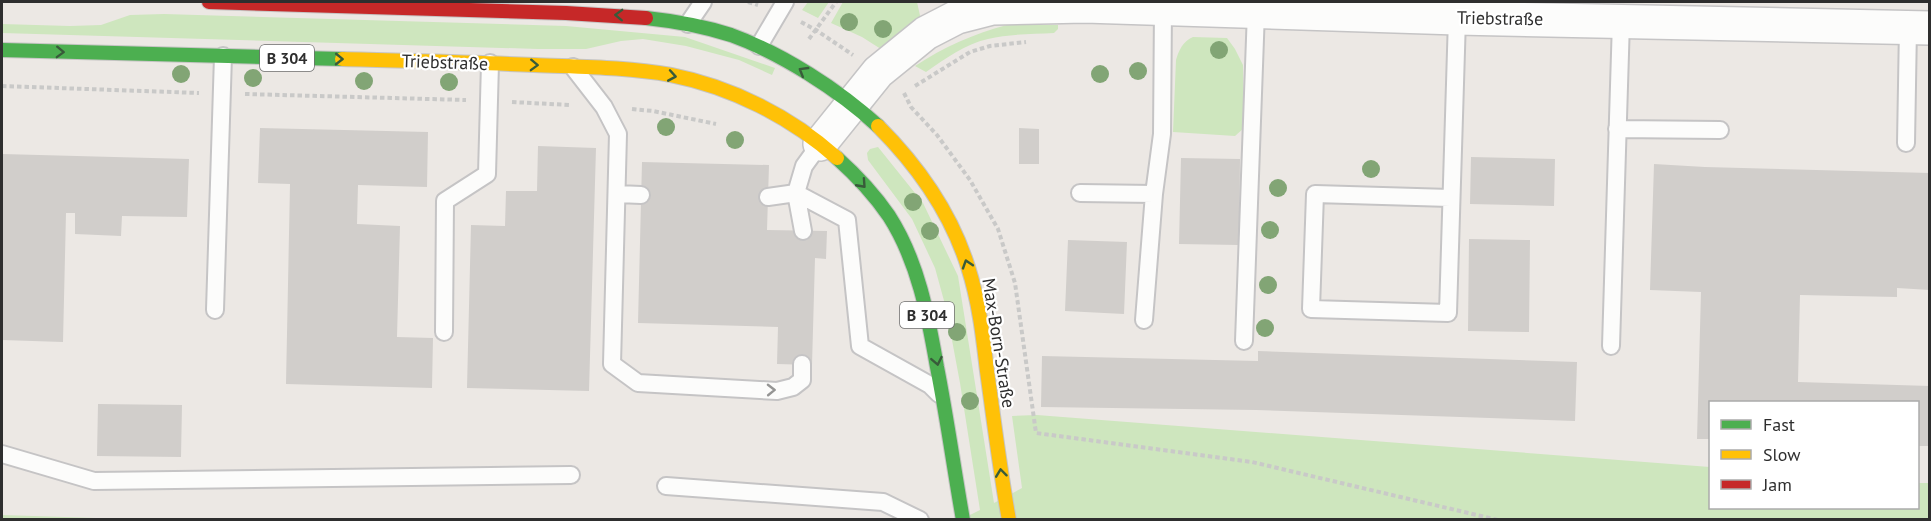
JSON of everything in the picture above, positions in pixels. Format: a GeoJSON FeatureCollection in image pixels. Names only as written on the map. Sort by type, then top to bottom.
{"type":"FeatureCollection","features":[{"type":"Feature","properties":{"kind":"main road","name":"B 304"},"geometry":{"type":"LineString","coordinates":[[210,2],[636,16],[688,24],[722,32],[759,46],[819,81],[851,104]]}},
{"type":"Feature","properties":{"kind":"main road","name":"Triebstraße"},"geometry":{"type":"LineString","coordinates":[[2,50],[614,68],[670,75],[705,83],[749,100],[820,144]]}},
{"type":"Feature","properties":{"kind":"main road","name":"Max-Born-Straße"},"geometry":{"type":"LineString","coordinates":[[851,104],[879,127],[921,176],[951,225],[963,252],[974,287],[982,327],[1003,491],[1009,519]]}},
{"type":"Feature","properties":{"kind":"main road","name":"B 304"},"geometry":{"type":"LineString","coordinates":[[820,144],[844,164],[887,213],[909,255],[929,322],[963,519]]}},
{"type":"Feature","properties":{"kind":"street","name":"Triebstraße"},"geometry":{"type":"LineString","coordinates":[[820,144],[878,72],[926,33],[957,17],[992,8],[1055,6],[1256,11],[1438,12],[1621,21],[1919,28]]}},
{"type":"Feature","properties":{"kind":"lane"},"geometry":{"type":"LineString","coordinates":[[688,24],[704,2]]}},
{"type":"Feature","properties":{"kind":"lane"},"geometry":{"type":"LineString","coordinates":[[759,46],[785,2]]}},
{"type":"Feature","properties":{"kind":"lane"},"geometry":{"type":"LineString","coordinates":[[1144,320],[1154,194],[1162,134],[1163,8]]}},
{"type":"Feature","properties":{"kind":"lane"},"geometry":{"type":"LineString","coordinates":[[1244,341],[1256,11]]}},
{"type":"Feature","properties":{"kind":"lane"},"geometry":{"type":"LineString","coordinates":[[1438,12],[1450,198],[1448,314],[1311,309],[1315,194],[1450,198]]}},
{"type":"Feature","properties":{"kind":"lane"},"geometry":{"type":"LineString","coordinates":[[1611,346],[1621,21]]}},
{"type":"Feature","properties":{"kind":"lane"},"geometry":{"type":"LineString","coordinates":[[1906,143],[1919,28]]}},
{"type":"Feature","properties":{"kind":"lane"},"geometry":{"type":"LineString","coordinates":[[215,310],[223,56]]}},
{"type":"Feature","properties":{"kind":"lane"},"geometry":{"type":"LineString","coordinates":[[444,332],[445,201],[487,174],[490,63]]}},
{"type":"Feature","properties":{"kind":"lane"},"geometry":{"type":"LineString","coordinates":[[572,66],[604,107],[618,134],[612,364],[638,383],[777,391],[793,387],[802,380],[802,364]]}},
{"type":"Feature","properties":{"kind":"lane"},"geometry":{"type":"LineString","coordinates":[[1617,129],[1720,130]]}},
{"type":"Feature","properties":{"kind":"lane"},"geometry":{"type":"LineString","coordinates":[[802,231],[796,193],[804,166],[820,144]]}},
{"type":"Feature","properties":{"kind":"lane"},"geometry":{"type":"LineString","coordinates":[[768,197],[796,193],[847,220],[860,346],[930,385],[944,399]]}},
{"type":"Feature","properties":{"kind":"lane"},"geometry":{"type":"LineString","coordinates":[[1080,193],[1154,194]]}},
{"type":"Feature","properties":{"kind":"lane"},"geometry":{"type":"LineString","coordinates":[[618,194],[641,195]]}},
{"type":"Feature","properties":{"kind":"lane"},"geometry":{"type":"LineString","coordinates":[[2,454],[94,481],[571,475]]}},
{"type":"Feature","properties":{"kind":"lane"},"geometry":{"type":"LineString","coordinates":[[666,486],[883,502],[921,519]]}},
{"type":"Feature","properties":{"kind":"path"},"geometry":{"type":"LineString","coordinates":[[836,2],[816,30],[878,72]]}},
{"type":"Feature","properties":{"kind":"path"},"geometry":{"type":"LineString","coordinates":[[904,93],[970,52],[990,46],[1036,41]]}},
{"type":"Feature","properties":{"kind":"path"},"geometry":{"type":"LineString","coordinates":[[1036,433],[1252,462],[1498,519]]}},
{"type":"Feature","properties":{"kind":"green space"},"geometry":{"type":"Polygon","coordinates":[[[808,2],[829,2],[818,18],[802,10],[808,2]]]}},
{"type":"Feature","properties":{"kind":"green space"},"geometry":{"type":"Polygon","coordinates":[[[843,2],[917,2],[921,20],[884,51],[862,37],[831,23],[843,2]]]}},
{"type":"Feature","properties":{"kind":"green space"},"geometry":{"type":"Polygon","coordinates":[[[164,14],[566,26],[685,37],[775,68],[772,75],[739,60],[686,46],[643,39],[621,41],[586,49],[538,49],[2,33],[2,24],[101,25],[130,15],[164,14]]]}},
{"type":"Feature","properties":{"kind":"green space"},"geometry":{"type":"Polygon","coordinates":[[[1007,25],[1058,25],[1058,29],[1054,33],[1012,35],[980,41],[955,52],[926,72],[915,66],[959,42],[1007,25]]]}},
{"type":"Feature","properties":{"kind":"green space"},"geometry":{"type":"Polygon","coordinates":[[[1193,37],[1227,38],[1243,65],[1244,128],[1235,136],[1173,132],[1176,60],[1182,46],[1193,37]]]}},
{"type":"Feature","properties":{"kind":"green space"},"geometry":{"type":"Polygon","coordinates":[[[878,147],[923,203],[958,276],[994,503],[1022,488],[1012,416],[1037,415],[1709,467],[1709,509],[1919,509],[1919,483],[1929,483],[1929,519],[962,519],[980,510],[946,308],[935,268],[912,219],[868,160],[867,153],[870,149],[878,147]]]}},
{"type":"Feature","properties":{"kind":"green space"},"geometry":{"type":"Polygon","coordinates":[[[2,515],[127,519],[2,520],[2,515]]]}},
{"type":"Feature","properties":{"kind":"building"},"geometry":{"type":"Polygon","coordinates":[[[260,128],[428,132],[427,187],[358,185],[357,224],[400,226],[397,337],[433,338],[432,388],[286,384],[290,184],[258,183],[260,128]]]}},
{"type":"Feature","properties":{"kind":"building"},"geometry":{"type":"Polygon","coordinates":[[[1019,128],[1039,129],[1039,164],[1019,164],[1019,128]]]}},
{"type":"Feature","properties":{"kind":"building"},"geometry":{"type":"Polygon","coordinates":[[[538,146],[596,148],[589,391],[467,388],[471,225],[505,226],[506,191],[537,191],[538,146]]]}},
{"type":"Feature","properties":{"kind":"building"},"geometry":{"type":"Polygon","coordinates":[[[2,154],[189,159],[187,217],[122,216],[121,236],[75,234],[75,213],[66,213],[63,342],[2,340],[2,154]]]}},
{"type":"Feature","properties":{"kind":"building"},"geometry":{"type":"Polygon","coordinates":[[[1471,157],[1555,159],[1554,206],[1470,204],[1471,157]]]}},
{"type":"Feature","properties":{"kind":"building"},"geometry":{"type":"Polygon","coordinates":[[[1181,158],[1240,159],[1239,245],[1179,244],[1181,158]]]}},
{"type":"Feature","properties":{"kind":"building"},"geometry":{"type":"Polygon","coordinates":[[[642,162],[769,165],[767,230],[827,231],[826,259],[815,258],[812,365],[777,364],[778,327],[638,323],[642,162]]]}},
{"type":"Feature","properties":{"kind":"building"},"geometry":{"type":"Polygon","coordinates":[[[1654,164],[1930,173],[1930,290],[1897,288],[1897,297],[1800,295],[1798,382],[1930,386],[1930,446],[1919,446],[1919,401],[1709,401],[1709,439],[1697,439],[1701,292],[1650,290],[1654,164]]]}},
{"type":"Feature","properties":{"kind":"building"},"geometry":{"type":"Polygon","coordinates":[[[1469,239],[1530,240],[1529,332],[1468,331],[1469,239]]]}},
{"type":"Feature","properties":{"kind":"building"},"geometry":{"type":"Polygon","coordinates":[[[1068,240],[1127,242],[1124,314],[1065,311],[1068,240]]]}},
{"type":"Feature","properties":{"kind":"building"},"geometry":{"type":"Polygon","coordinates":[[[1258,351],[1577,362],[1575,421],[1256,410],[1041,407],[1042,356],[1258,361],[1258,351]]]}},
{"type":"Feature","properties":{"kind":"building"},"geometry":{"type":"Polygon","coordinates":[[[98,404],[182,405],[181,457],[97,456],[98,404]]]}},
{"type":"Feature","properties":{"kind":"traffic: fast"},"geometry":{"type":"LineString","coordinates":[[646,18],[710,29],[731,35],[770,52],[828,86],[878,126]]}},
{"type":"Feature","properties":{"kind":"traffic: fast"},"geometry":{"type":"LineString","coordinates":[[2,50],[342,59]]}},
{"type":"Feature","properties":{"kind":"traffic: fast"},"geometry":{"type":"LineString","coordinates":[[837,158],[864,185],[889,216],[915,270],[930,328],[963,520]]}},
{"type":"Feature","properties":{"kind":"traffic: slow"},"geometry":{"type":"LineString","coordinates":[[342,59],[603,68],[671,75],[716,87],[760,106],[800,129],[837,158]]}},
{"type":"Feature","properties":{"kind":"traffic: slow"},"geometry":{"type":"LineString","coordinates":[[878,126],[907,157],[932,191],[943,209],[968,267],[980,319],[1009,520]]}},
{"type":"Feature","properties":{"kind":"traffic: jam"},"geometry":{"type":"LineString","coordinates":[[209,2],[566,13],[646,18]]}}]}
